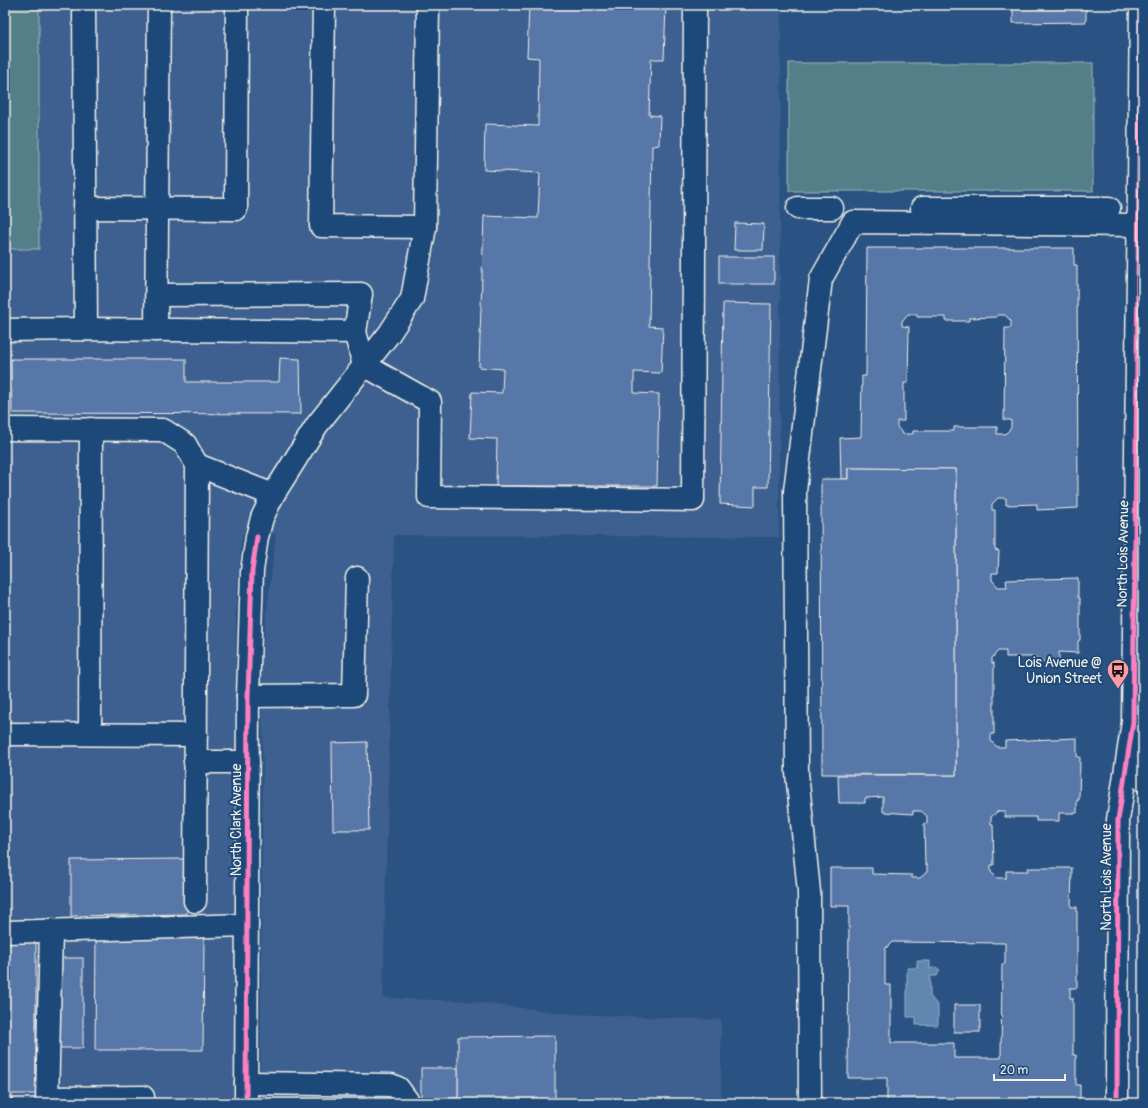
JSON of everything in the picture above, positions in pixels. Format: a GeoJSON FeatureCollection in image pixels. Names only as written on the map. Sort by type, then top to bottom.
{"type":"FeatureCollection","features":[{"type":"Feature","properties":{"kind":"street"},"geometry":{"type":"LineString","coordinates":[[84,5],[86,329]]}},
{"type":"Feature","properties":{"kind":"street"},"geometry":{"type":"LineString","coordinates":[[156,330],[160,5]]}},
{"type":"Feature","properties":{"kind":"street"},"geometry":{"type":"LineString","coordinates":[[85,208],[236,209],[237,5]]}},
{"type":"Feature","properties":{"kind":"street"},"geometry":{"type":"LineString","coordinates":[[324,5],[321,226],[425,227]]}},
{"type":"Feature","properties":{"kind":"street","name":"North Clark Avenue"},"geometry":{"type":"LineString","coordinates":[[246,1093],[248,696],[252,570],[257,538],[262,518],[273,495],[317,425],[389,334],[412,299],[425,227],[428,5]]}},
{"type":"Feature","properties":{"kind":"street"},"geometry":{"type":"LineString","coordinates":[[157,295],[361,294],[354,332],[364,365],[430,402],[429,497],[693,500],[695,5]]}},
{"type":"Feature","properties":{"kind":"street","name":"North Lois Avenue"},"geometry":{"type":"LineString","coordinates":[[1141,5],[1142,58],[1138,225],[1138,722],[1143,780]]}},
{"type":"Feature","properties":{"kind":"street"},"geometry":{"type":"LineString","coordinates":[[798,208],[832,208]]}},
{"type":"Feature","properties":{"kind":"street"},"geometry":{"type":"LineString","coordinates":[[862,208],[1109,208]]}},
{"type":"Feature","properties":{"kind":"street"},"geometry":{"type":"LineString","coordinates":[[810,1103],[809,892],[796,773],[795,491],[821,279],[853,222],[1138,225]]}},
{"type":"Feature","properties":{"kind":"street"},"geometry":{"type":"LineString","coordinates":[[5,330],[86,329],[354,332]]}},
{"type":"Feature","properties":{"kind":"street"},"geometry":{"type":"LineString","coordinates":[[5,428],[163,430],[185,444],[197,465],[195,901]]}},
{"type":"Feature","properties":{"kind":"street"},"geometry":{"type":"LineString","coordinates":[[90,429],[90,734]]}},
{"type":"Feature","properties":{"kind":"street"},"geometry":{"type":"LineString","coordinates":[[197,465],[273,495]]}},
{"type":"Feature","properties":{"kind":"street"},"geometry":{"type":"LineString","coordinates":[[248,696],[354,695],[357,578]]}},
{"type":"Feature","properties":{"kind":"street","name":"North Lois Avenue"},"geometry":{"type":"LineString","coordinates":[[1117,1103],[1118,820],[1138,722]]}},
{"type":"Feature","properties":{"kind":"street"},"geometry":{"type":"LineString","coordinates":[[5,734],[196,735]]}},
{"type":"Feature","properties":{"kind":"street"},"geometry":{"type":"LineString","coordinates":[[195,762],[248,762]]}},
{"type":"Feature","properties":{"kind":"street"},"geometry":{"type":"LineString","coordinates":[[5,932],[247,925]]}},
{"type":"Feature","properties":{"kind":"street"},"geometry":{"type":"LineString","coordinates":[[51,930],[48,1101],[143,1097],[143,1103]]}},
{"type":"Feature","properties":{"kind":"street"},"geometry":{"type":"LineString","coordinates":[[246,1093],[391,1085],[398,1088],[409,1103]]}},
{"type":"Feature","properties":{"kind":"shaded area"},"geometry":{"type":"Polygon","coordinates":[[[39,5],[781,5],[779,537],[394,535],[383,998],[463,1001],[571,1014],[721,1020],[721,1103],[260,1103],[263,736],[261,663],[276,534],[242,534],[236,604],[235,949],[238,1103],[5,1103],[5,249],[39,249],[39,5]]]}},
{"type":"Feature","properties":{"kind":"shaded area"},"geometry":{"type":"Polygon","coordinates":[[[917,961],[930,961],[930,969],[936,967],[940,970],[937,976],[930,976],[930,996],[938,1006],[938,1025],[916,1025],[916,1017],[907,1017],[907,968],[917,968],[917,961]]]}},
{"type":"Feature","properties":{"kind":"green space"},"geometry":{"type":"Polygon","coordinates":[[[5,5],[39,5],[39,249],[5,249],[5,5]]]}},
{"type":"Feature","properties":{"kind":"green space"},"geometry":{"type":"Polygon","coordinates":[[[789,63],[1093,63],[1093,191],[789,191],[789,63]]]}},
{"type":"Feature","properties":{"kind":"building"},"geometry":{"type":"Polygon","coordinates":[[[529,5],[666,5],[664,59],[651,59],[649,115],[660,116],[659,145],[652,146],[649,326],[663,327],[661,373],[634,372],[634,393],[659,394],[657,486],[496,486],[497,439],[470,438],[472,392],[502,393],[503,369],[479,367],[484,216],[538,218],[540,173],[484,170],[485,124],[538,126],[539,58],[527,57],[529,5]]]}},
{"type":"Feature","properties":{"kind":"building"},"geometry":{"type":"Polygon","coordinates":[[[1013,5],[1086,5],[1086,22],[1013,23],[1013,5]]]}},
{"type":"Feature","properties":{"kind":"building"},"geometry":{"type":"Polygon","coordinates":[[[735,223],[764,224],[763,250],[734,250],[735,223]]]}},
{"type":"Feature","properties":{"kind":"building"},"geometry":{"type":"Polygon","coordinates":[[[867,248],[1074,248],[1074,265],[1077,265],[1078,508],[1037,510],[1037,504],[1006,505],[1006,498],[998,498],[992,504],[992,510],[995,510],[995,550],[999,551],[998,573],[992,573],[992,580],[998,587],[1007,587],[1006,580],[1078,578],[1078,598],[1080,598],[1080,640],[1078,641],[1078,653],[1059,652],[1059,662],[1036,662],[1036,657],[1006,657],[1006,651],[998,651],[992,658],[992,663],[994,663],[994,734],[991,734],[991,741],[997,747],[1005,747],[1005,741],[1077,738],[1077,757],[1080,757],[1079,800],[1077,800],[1077,813],[1059,813],[1059,821],[1036,821],[1036,817],[1005,817],[1005,811],[998,811],[991,817],[991,824],[993,824],[994,865],[991,865],[991,872],[997,878],[1006,878],[1006,871],[1028,871],[1028,868],[1072,868],[1071,907],[1077,907],[1077,988],[1070,988],[1070,998],[1073,998],[1073,1055],[1076,1055],[1076,1085],[1080,1085],[1080,1103],[887,1103],[887,1078],[848,1078],[849,906],[830,906],[830,868],[872,868],[872,874],[912,875],[912,878],[920,878],[927,872],[927,865],[925,865],[924,823],[927,824],[927,816],[921,811],[913,811],[913,814],[883,812],[883,797],[865,798],[865,803],[839,803],[838,775],[956,775],[956,469],[848,468],[848,479],[841,479],[840,438],[861,437],[862,376],[866,376],[867,248]],[[908,314],[902,321],[902,326],[909,327],[908,383],[904,383],[904,421],[897,421],[897,427],[903,434],[913,434],[913,431],[954,431],[954,427],[997,427],[997,434],[1005,434],[1011,428],[1011,420],[1004,420],[1005,328],[1011,328],[1011,321],[1005,315],[997,315],[997,317],[969,318],[969,321],[946,321],[946,317],[917,317],[917,314],[908,314]],[[892,942],[885,949],[885,985],[891,985],[891,1043],[954,1043],[954,1058],[1001,1058],[1002,964],[1005,964],[1005,943],[892,942]]]}},
{"type":"Feature","properties":{"kind":"building"},"geometry":{"type":"Polygon","coordinates":[[[719,257],[774,257],[774,284],[719,284],[719,257]]]}},
{"type":"Feature","properties":{"kind":"building"},"geometry":{"type":"Polygon","coordinates":[[[723,303],[771,304],[768,487],[755,487],[755,506],[720,504],[723,303]]]}},
{"type":"Feature","properties":{"kind":"building"},"geometry":{"type":"Polygon","coordinates":[[[280,358],[300,359],[301,414],[12,413],[11,359],[186,359],[186,382],[279,382],[280,358]]]}},
{"type":"Feature","properties":{"kind":"building"},"geometry":{"type":"Polygon","coordinates":[[[848,468],[956,469],[956,775],[822,774],[821,479],[848,479],[848,468]]]}},
{"type":"Feature","properties":{"kind":"building"},"geometry":{"type":"Polygon","coordinates":[[[367,742],[369,830],[333,830],[332,743],[367,742]]]}},
{"type":"Feature","properties":{"kind":"building"},"geometry":{"type":"Polygon","coordinates":[[[186,859],[187,914],[71,916],[71,860],[186,859]]]}},
{"type":"Feature","properties":{"kind":"building"},"geometry":{"type":"Polygon","coordinates":[[[96,938],[204,938],[203,1050],[95,1050],[96,938]]]}},
{"type":"Feature","properties":{"kind":"building"},"geometry":{"type":"Polygon","coordinates":[[[5,939],[36,939],[36,1094],[12,1094],[12,1103],[5,1103],[5,939]]]}},
{"type":"Feature","properties":{"kind":"building"},"geometry":{"type":"Polygon","coordinates":[[[59,958],[83,958],[83,1048],[59,1048],[59,958]]]}},
{"type":"Feature","properties":{"kind":"building"},"geometry":{"type":"Polygon","coordinates":[[[954,1005],[980,1005],[980,1032],[954,1032],[954,1005]]]}},
{"type":"Feature","properties":{"kind":"building"},"geometry":{"type":"Polygon","coordinates":[[[555,1036],[555,1103],[458,1103],[458,1037],[555,1036]]]}},
{"type":"Feature","properties":{"kind":"building"},"geometry":{"type":"Polygon","coordinates":[[[421,1068],[458,1068],[458,1098],[421,1099],[421,1068]]]}},
{"type":"Feature","properties":{"kind":"cycle path"},"geometry":{"type":"LineString","coordinates":[[1117,1103],[1118,820],[1133,722],[1141,5]]}},
{"type":"Feature","properties":{"kind":"cycle path"},"geometry":{"type":"LineString","coordinates":[[246,1103],[248,696],[252,571],[257,537]]}},
{"type":"Feature","properties":{"kind":"place","name":"Lois Avenue @ Union Street"},"geometry":{"type":"Point","coordinates":[1118,690]}}]}
